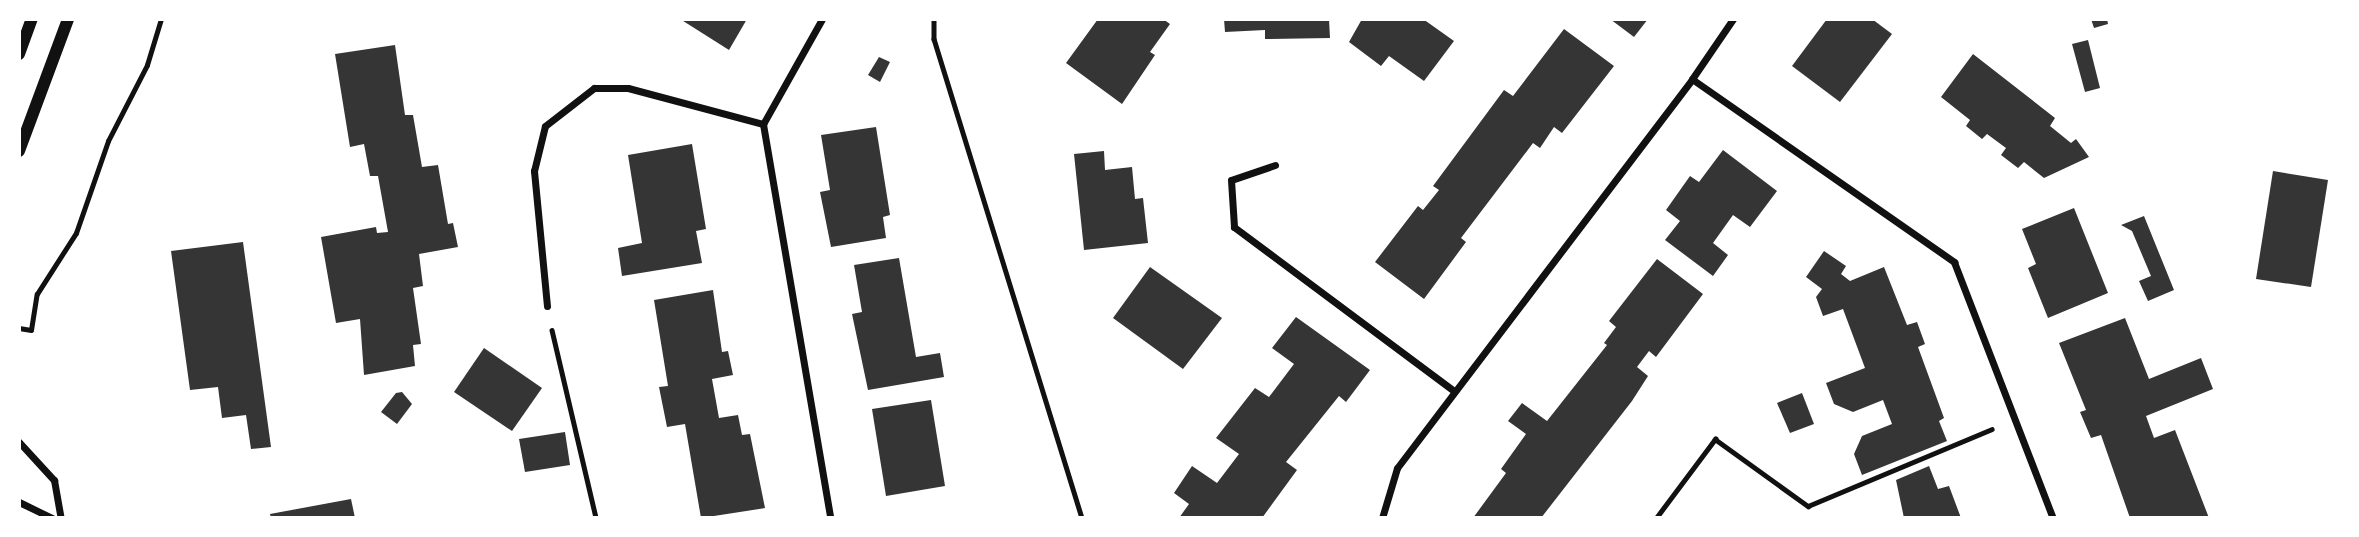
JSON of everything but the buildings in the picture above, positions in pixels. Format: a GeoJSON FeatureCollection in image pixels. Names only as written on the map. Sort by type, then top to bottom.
{"type":"FeatureCollection","features":[{"type":"Feature","properties":{"kind":"street"},"geometry":{"type":"LineString","coordinates":[[19,54],[32,19]]}},
{"type":"Feature","properties":{"kind":"street"},"geometry":{"type":"LineString","coordinates":[[19,151],[68,19]]}},
{"type":"Feature","properties":{"kind":"street"},"geometry":{"type":"LineString","coordinates":[[822,19],[763,124],[830,518]]}},
{"type":"Feature","properties":{"kind":"street"},"geometry":{"type":"LineString","coordinates":[[1382,518],[1397,468],[1453,390],[1692,79],[1733,19]]}},
{"type":"Feature","properties":{"kind":"street"},"geometry":{"type":"LineString","coordinates":[[1692,79],[1954,262],[2053,518]]}},
{"type":"Feature","properties":{"kind":"street"},"geometry":{"type":"LineString","coordinates":[[547,306],[534,171],[545,126],[594,88],[617,88],[763,124]]}},
{"type":"Feature","properties":{"kind":"street"},"geometry":{"type":"LineString","coordinates":[[1275,165],[1231,180],[1234,228],[1453,390]]}},
{"type":"Feature","properties":{"kind":"street"},"geometry":{"type":"LineString","coordinates":[[19,442],[54,480],[61,518]]}},
{"type":"Feature","properties":{"kind":"street"},"geometry":{"type":"LineString","coordinates":[[19,502],[52,518]]}},
{"type":"Feature","properties":{"kind":"path"},"geometry":{"type":"LineString","coordinates":[[19,328],[31,330],[37,294],[76,233],[108,141],[147,65],[161,19]]}},
{"type":"Feature","properties":{"kind":"path"},"geometry":{"type":"LineString","coordinates":[[934,19],[934,38],[1082,518]]}},
{"type":"Feature","properties":{"kind":"path"},"geometry":{"type":"LineString","coordinates":[[547,306],[596,518]]}},
{"type":"Feature","properties":{"kind":"path"},"geometry":{"type":"LineString","coordinates":[[1656,518],[1715,439],[1808,506],[2015,419]]}}]}
